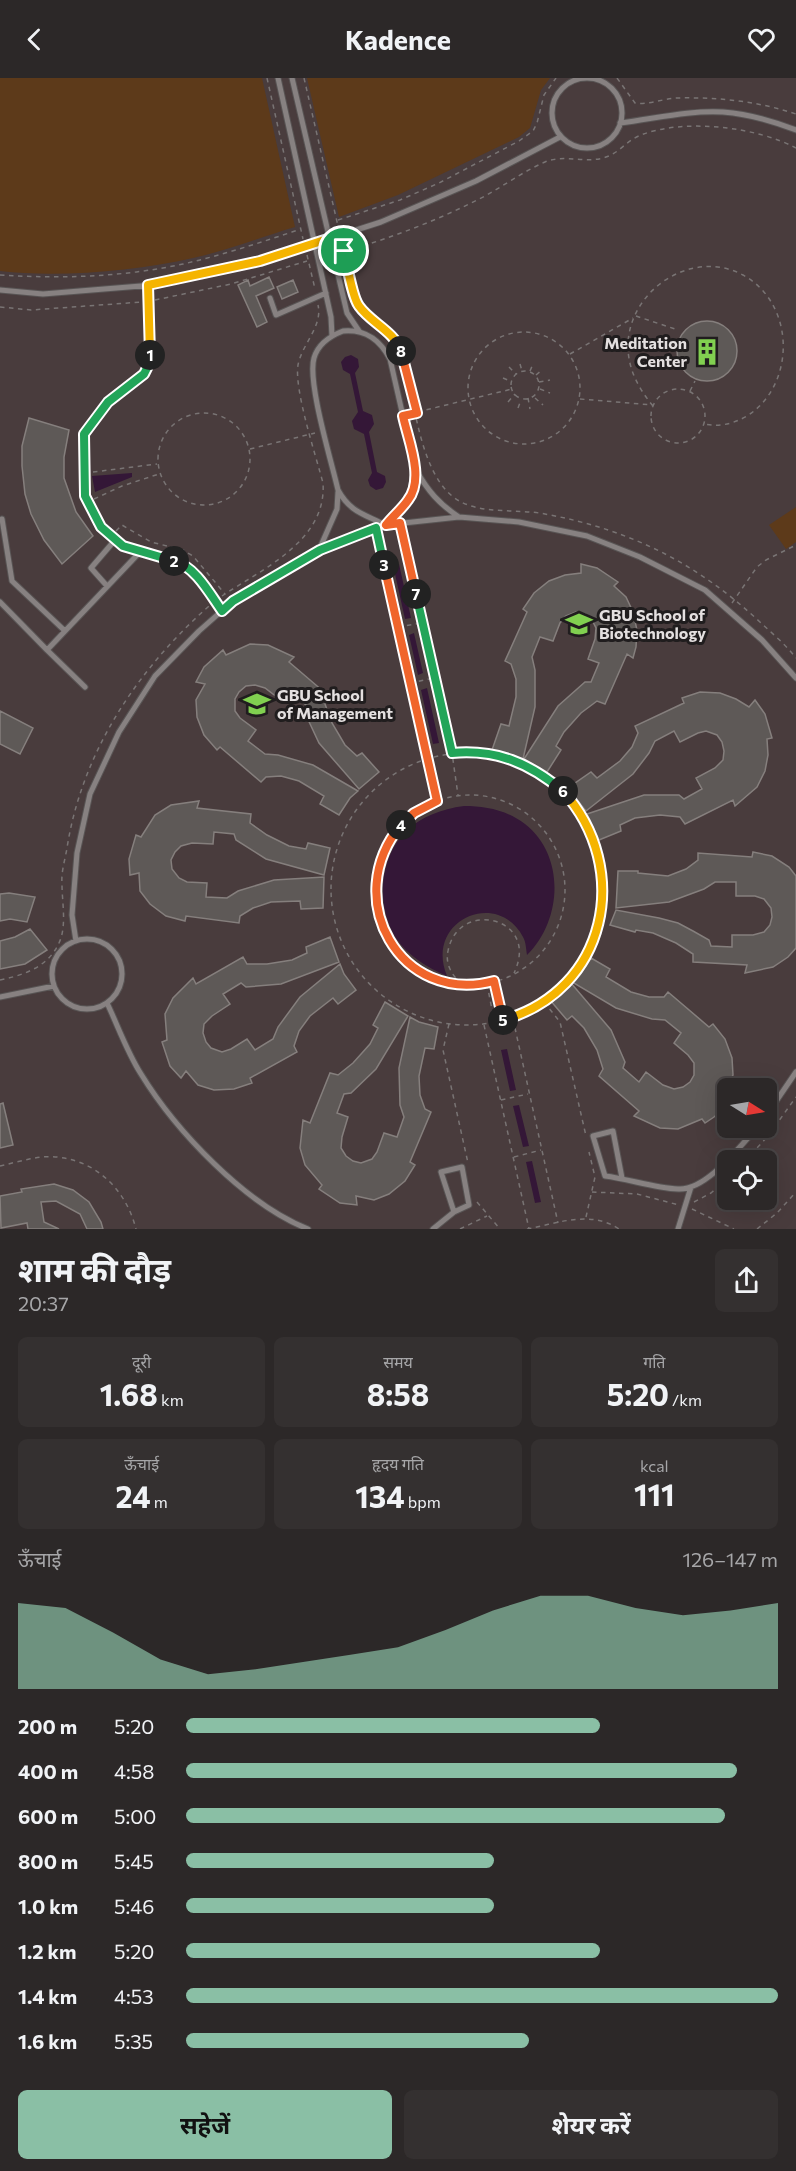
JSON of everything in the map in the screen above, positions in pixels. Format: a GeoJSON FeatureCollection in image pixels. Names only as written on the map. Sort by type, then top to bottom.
{"type":"FeatureCollection","features":[{"type":"Feature","properties":{"kind":"lane"},"geometry":{"type":"LineString","coordinates":[[278,78],[326,293],[332,336]]}},
{"type":"Feature","properties":{"kind":"lane"},"geometry":{"type":"LineString","coordinates":[[292,78],[346,314],[359,331]]}},
{"type":"Feature","properties":{"kind":"lane"},"geometry":{"type":"LineString","coordinates":[[587,78],[602,82],[614,91],[620,102],[622,116],[620,123],[611,139],[598,147],[586,149],[571,145],[560,137],[553,125],[551,113],[555,98],[566,85],[575,79],[587,78]]}},
{"type":"Feature","properties":{"kind":"lane"},"geometry":{"type":"LineString","coordinates":[[620,123],[674,115],[723,112],[773,121],[796,130]]}},
{"type":"Feature","properties":{"kind":"lane"},"geometry":{"type":"LineString","coordinates":[[0,290],[43,294],[148,285],[260,261],[381,222],[477,181],[560,137]]}},
{"type":"Feature","properties":{"kind":"lane"},"geometry":{"type":"LineString","coordinates":[[148,285],[151,360],[144,374],[108,402],[84,434],[85,496],[101,527],[123,546],[180,562],[194,573],[222,611]]}},
{"type":"Feature","properties":{"kind":"lane"},"geometry":{"type":"LineString","coordinates":[[270,298],[276,315],[326,293]]}},
{"type":"Feature","properties":{"kind":"lane"},"geometry":{"type":"LineString","coordinates":[[359,331],[373,337],[383,346],[390,359],[415,469],[414,487],[409,499],[386,525],[354,511],[345,503],[338,490],[324,431],[311,371],[318,349],[332,336],[343,332],[359,331]]}},
{"type":"Feature","properties":{"kind":"lane"},"geometry":{"type":"LineString","coordinates":[[415,469],[429,493],[444,508],[459,517]]}},
{"type":"Feature","properties":{"kind":"lane"},"geometry":{"type":"LineString","coordinates":[[320,550],[337,509],[338,490]]}},
{"type":"Feature","properties":{"kind":"lane"},"geometry":{"type":"LineString","coordinates":[[76,941],[72,915],[77,853],[90,794],[119,732],[155,676],[233,601],[320,550],[376,528],[400,523],[459,517],[519,522],[587,536],[640,557],[705,590],[762,640],[796,678]]}},
{"type":"Feature","properties":{"kind":"lane"},"geometry":{"type":"LineString","coordinates":[[2,519],[12,581],[64,631]]}},
{"type":"Feature","properties":{"kind":"lane"},"geometry":{"type":"LineString","coordinates":[[107,586],[91,568],[116,540]]}},
{"type":"Feature","properties":{"kind":"lane"},"geometry":{"type":"LineString","coordinates":[[47,650],[140,552]]}},
{"type":"Feature","properties":{"kind":"lane"},"geometry":{"type":"LineString","coordinates":[[0,602],[85,687]]}},
{"type":"Feature","properties":{"kind":"lane"},"geometry":{"type":"LineString","coordinates":[[88,939],[103,943],[114,952],[120,963],[122,976],[119,990],[107,1003],[98,1008],[87,1010],[71,1006],[60,998],[54,986],[52,974],[56,958],[66,946],[76,941],[88,939]]}},
{"type":"Feature","properties":{"kind":"lane"},"geometry":{"type":"LineString","coordinates":[[0,997],[54,986]]}},
{"type":"Feature","properties":{"kind":"lane"},"geometry":{"type":"LineString","coordinates":[[107,1003],[140,1073],[189,1140],[244,1191],[295,1224],[308,1229]]}},
{"type":"Feature","properties":{"kind":"lane"},"geometry":{"type":"LineString","coordinates":[[777,1100],[796,1072]]}},
{"type":"Feature","properties":{"kind":"lane"},"geometry":{"type":"LineString","coordinates":[[622,1178],[613,1131],[593,1136],[605,1176],[680,1190],[699,1185],[727,1161],[748,1138]]}},
{"type":"Feature","properties":{"kind":"lane"},"geometry":{"type":"LineString","coordinates":[[432,1229],[454,1212],[469,1205],[462,1167],[441,1172],[454,1212]]}},
{"type":"Feature","properties":{"kind":"lane"},"geometry":{"type":"LineString","coordinates":[[678,1229],[691,1187]]}},
{"type":"Feature","properties":{"kind":"path"},"geometry":{"type":"LineString","coordinates":[[267,78],[305,246]]}},
{"type":"Feature","properties":{"kind":"path"},"geometry":{"type":"LineString","coordinates":[[304,78],[357,305],[399,345],[405,361],[431,470],[452,496],[463,504],[478,508],[549,514],[615,532],[682,562],[711,580],[735,599],[796,658]]}},
{"type":"Feature","properties":{"kind":"path"},"geometry":{"type":"LineString","coordinates":[[337,220],[400,200],[439,183],[519,141],[533,130],[544,95],[556,78]]}},
{"type":"Feature","properties":{"kind":"path"},"geometry":{"type":"LineString","coordinates":[[617,78],[634,103],[642,104],[668,98],[711,98],[776,108],[796,114]]}},
{"type":"Feature","properties":{"kind":"path"},"geometry":{"type":"LineString","coordinates":[[344,251],[391,238],[436,220],[556,158],[587,161],[599,159],[612,155],[625,143],[642,135],[665,129],[720,128],[773,137],[796,148]]}},
{"type":"Feature","properties":{"kind":"path"},"geometry":{"type":"LineString","coordinates":[[0,275],[59,277],[111,275],[139,271],[183,264],[301,229]]}},
{"type":"Feature","properties":{"kind":"path"},"geometry":{"type":"LineString","coordinates":[[653,406],[635,379],[630,364],[629,333],[634,317],[649,293],[668,278],[689,269],[716,267],[736,272],[760,286],[773,300],[785,327]]}},
{"type":"Feature","properties":{"kind":"path"},"geometry":{"type":"LineString","coordinates":[[569,354],[634,317],[678,330]]}},
{"type":"Feature","properties":{"kind":"path"},"geometry":{"type":"LineString","coordinates":[[517,331],[536,332],[559,343],[569,354],[574,360],[581,381],[579,399],[569,423],[554,436],[531,445],[511,444],[489,433],[474,415],[467,395],[469,375],[479,352],[495,339],[517,331]]}},
{"type":"Feature","properties":{"kind":"path"},"geometry":{"type":"LineString","coordinates":[[704,424],[724,425],[739,421],[754,412],[776,389],[787,360]]}},
{"type":"Feature","properties":{"kind":"path"},"geometry":{"type":"LineString","coordinates":[[520,364],[522,372]]}},
{"type":"Feature","properties":{"kind":"path"},"geometry":{"type":"LineString","coordinates":[[530,372],[533,364]]}},
{"type":"Feature","properties":{"kind":"path"},"geometry":{"type":"LineString","coordinates":[[509,367],[516,375]]}},
{"type":"Feature","properties":{"kind":"path"},"geometry":{"type":"LineString","coordinates":[[535,375],[543,370]]}},
{"type":"Feature","properties":{"kind":"path"},"geometry":{"type":"LineString","coordinates":[[522,372],[530,372],[539,382],[538,389],[533,396],[528,398],[521,398],[512,389],[512,381],[522,372]]}},
{"type":"Feature","properties":{"kind":"path"},"geometry":{"type":"LineString","coordinates":[[503,378],[512,381]]}},
{"type":"Feature","properties":{"kind":"path"},"geometry":{"type":"LineString","coordinates":[[539,382],[550,380]]}},
{"type":"Feature","properties":{"kind":"path"},"geometry":{"type":"LineString","coordinates":[[690,392],[695,381]]}},
{"type":"Feature","properties":{"kind":"path"},"geometry":{"type":"LineString","coordinates":[[403,416],[512,389]]}},
{"type":"Feature","properties":{"kind":"path"},"geometry":{"type":"LineString","coordinates":[[538,389],[550,393]]}},
{"type":"Feature","properties":{"kind":"path"},"geometry":{"type":"LineString","coordinates":[[678,389],[690,392],[698,397],[703,405],[704,424],[698,435],[689,441],[678,443],[668,441],[659,435],[653,426],[651,416],[653,406],[659,397],[668,391],[678,389]]}},
{"type":"Feature","properties":{"kind":"path"},"geometry":{"type":"LineString","coordinates":[[508,402],[515,394]]}},
{"type":"Feature","properties":{"kind":"path"},"geometry":{"type":"LineString","coordinates":[[533,396],[543,405]]}},
{"type":"Feature","properties":{"kind":"path"},"geometry":{"type":"LineString","coordinates":[[518,408],[521,398]]}},
{"type":"Feature","properties":{"kind":"path"},"geometry":{"type":"LineString","coordinates":[[528,398],[530,409]]}},
{"type":"Feature","properties":{"kind":"path"},"geometry":{"type":"LineString","coordinates":[[579,399],[653,406]]}},
{"type":"Feature","properties":{"kind":"path"},"geometry":{"type":"LineString","coordinates":[[202,412],[220,415],[236,424],[246,439],[251,457],[248,474],[238,491],[224,501],[205,506],[187,503],[172,493],[160,474],[158,464],[160,442],[169,427],[183,416],[202,412]]}},
{"type":"Feature","properties":{"kind":"path"},"geometry":{"type":"LineString","coordinates":[[249,449],[324,431]]}},
{"type":"Feature","properties":{"kind":"path"},"geometry":{"type":"LineString","coordinates":[[84,472],[158,464]]}},
{"type":"Feature","properties":{"kind":"path"},"geometry":{"type":"LineString","coordinates":[[87,502],[122,486],[160,474]]}},
{"type":"Feature","properties":{"kind":"path"},"geometry":{"type":"LineString","coordinates":[[400,523],[452,753],[458,796]]}},
{"type":"Feature","properties":{"kind":"path"},"geometry":{"type":"LineString","coordinates":[[376,528],[437,801]]}},
{"type":"Feature","properties":{"kind":"path"},"geometry":{"type":"LineString","coordinates":[[727,610],[757,567],[796,545]]}},
{"type":"Feature","properties":{"kind":"path"},"geometry":{"type":"LineString","coordinates":[[398,627],[423,623]]}},
{"type":"Feature","properties":{"kind":"path"},"geometry":{"type":"LineString","coordinates":[[410,683],[435,678]]}},
{"type":"Feature","properties":{"kind":"path"},"geometry":{"type":"LineString","coordinates":[[466,752],[493,754],[522,763],[542,774],[564,792],[582,815],[594,838],[602,865],[603,887],[598,924],[592,943],[583,961],[566,983],[544,1001],[512,1017],[484,1024],[465,1025],[440,1023],[413,1014],[388,1000],[369,983],[353,963],[341,939],[333,909],[331,888],[335,856],[342,834],[371,792],[389,777],[426,759],[466,752]]}},
{"type":"Feature","properties":{"kind":"path"},"geometry":{"type":"LineString","coordinates":[[483,795],[498,798],[520,809],[542,829],[558,854],[564,880],[560,920],[539,955],[514,974],[487,983],[463,984],[438,980],[420,971],[406,960],[392,944],[383,927],[378,911],[376,879],[389,839],[414,813],[437,801],[458,796],[483,795]]}},
{"type":"Feature","properties":{"kind":"path"},"geometry":{"type":"LineString","coordinates":[[463,984],[449,968],[447,954],[450,943],[459,930],[468,923],[479,920],[493,920],[505,925],[518,940],[519,963],[514,974]]}},
{"type":"Feature","properties":{"kind":"path"},"geometry":{"type":"LineString","coordinates":[[494,981],[502,1020]]}},
{"type":"Feature","properties":{"kind":"path"},"geometry":{"type":"LineString","coordinates":[[487,983],[495,1022]]}},
{"type":"Feature","properties":{"kind":"path"},"geometry":{"type":"LineString","coordinates":[[544,1001],[560,1022],[595,1177],[586,1217]]}},
{"type":"Feature","properties":{"kind":"path"},"geometry":{"type":"LineString","coordinates":[[512,1017],[558,1223]]}},
{"type":"Feature","properties":{"kind":"path"},"geometry":{"type":"LineString","coordinates":[[449,1023],[443,1050],[468,1166]]}},
{"type":"Feature","properties":{"kind":"path"},"geometry":{"type":"LineString","coordinates":[[484,1024],[528,1229],[586,1217],[610,1223],[619,1229]]}},
{"type":"Feature","properties":{"kind":"path"},"geometry":{"type":"LineString","coordinates":[[501,1100],[529,1093]]}},
{"type":"Feature","properties":{"kind":"path"},"geometry":{"type":"LineString","coordinates":[[755,1150],[796,1097]]}},
{"type":"Feature","properties":{"kind":"path"},"geometry":{"type":"LineString","coordinates":[[513,1157],[542,1150]]}},
{"type":"Feature","properties":{"kind":"path"},"geometry":{"type":"LineString","coordinates":[[0,1166],[41,1157],[63,1158],[86,1164],[103,1174],[118,1188],[127,1204],[136,1229]]}},
{"type":"Feature","properties":{"kind":"path"},"geometry":{"type":"LineString","coordinates":[[685,1207],[717,1188]]}},
{"type":"Feature","properties":{"kind":"path"},"geometry":{"type":"LineString","coordinates":[[591,1192],[637,1194],[663,1199],[705,1214],[734,1229]]}},
{"type":"Feature","properties":{"kind":"path"},"geometry":{"type":"LineString","coordinates":[[757,1229],[777,1213],[796,1192]]}},
{"type":"Feature","properties":{"kind":"path"},"geometry":{"type":"LineString","coordinates":[[476,1200],[500,1229]]}},
{"type":"Feature","properties":{"kind":"path"},"geometry":{"type":"LineString","coordinates":[[460,1229],[488,1215]]}},
{"type":"Feature","properties":{"kind":"shaded area"},"geometry":{"type":"Polygon","coordinates":[[[0,78],[796,78],[796,1229],[0,1229],[0,78]]]}},
{"type":"Feature","properties":{"kind":"shaded area"},"geometry":{"type":"Polygon","coordinates":[[[0,78],[262,78],[295,227],[231,248],[170,263],[96,272],[46,274],[0,271],[0,78]]]}},
{"type":"Feature","properties":{"kind":"shaded area"},"geometry":{"type":"Polygon","coordinates":[[[307,78],[550,78],[541,90],[530,128],[519,137],[398,195],[339,217],[307,78]]]}},
{"type":"Feature","properties":{"kind":"shaded area"},"geometry":{"type":"Polygon","coordinates":[[[351,355],[358,359],[359,367],[355,373],[363,411],[372,415],[374,424],[369,432],[377,472],[385,476],[386,482],[383,488],[376,490],[370,486],[368,480],[372,473],[364,434],[354,429],[352,421],[358,412],[350,374],[343,370],[341,362],[345,357],[351,355]]]}},
{"type":"Feature","properties":{"kind":"shaded area"},"geometry":{"type":"Polygon","coordinates":[[[132,473],[132,477],[95,492],[92,476],[132,473]]]}},
{"type":"Feature","properties":{"kind":"shaded area"},"geometry":{"type":"Polygon","coordinates":[[[796,507],[796,542],[786,549],[769,525],[796,507]]]}},
{"type":"Feature","properties":{"kind":"shaded area"},"geometry":{"type":"Polygon","coordinates":[[[399,564],[411,618],[405,619],[393,565],[399,564]]]}},
{"type":"Feature","properties":{"kind":"shaded area"},"geometry":{"type":"Polygon","coordinates":[[[414,633],[423,673],[418,675],[409,635],[414,633]]]}},
{"type":"Feature","properties":{"kind":"shaded area"},"geometry":{"type":"Polygon","coordinates":[[[427,688],[439,743],[433,744],[421,690],[427,688]]]}},
{"type":"Feature","properties":{"kind":"shaded area"},"geometry":{"type":"Polygon","coordinates":[[[464,806],[496,810],[511,815],[525,824],[538,837],[548,853],[553,871],[553,907],[539,941],[527,955],[524,939],[511,922],[497,915],[481,913],[467,918],[454,927],[446,940],[443,957],[447,976],[419,961],[396,938],[385,912],[383,885],[391,853],[398,840],[408,830],[433,814],[464,806]]]}},
{"type":"Feature","properties":{"kind":"shaded area"},"geometry":{"type":"Polygon","coordinates":[[[507,1049],[516,1090],[510,1091],[501,1050],[507,1049]]]}},
{"type":"Feature","properties":{"kind":"shaded area"},"geometry":{"type":"Polygon","coordinates":[[[519,1105],[529,1146],[523,1147],[513,1106],[519,1105]]]}},
{"type":"Feature","properties":{"kind":"shaded area"},"geometry":{"type":"Polygon","coordinates":[[[532,1161],[541,1202],[535,1203],[526,1162],[532,1161]]]}},
{"type":"Feature","properties":{"kind":"building"},"geometry":{"type":"Polygon","coordinates":[[[269,277],[274,288],[256,296],[267,322],[257,327],[238,285],[248,280],[250,286],[269,277]]]}},
{"type":"Feature","properties":{"kind":"building"},"geometry":{"type":"Polygon","coordinates":[[[293,280],[298,292],[282,299],[277,287],[293,280]]]}},
{"type":"Feature","properties":{"kind":"building","name":"Meditation Center"},"geometry":{"type":"Polygon","coordinates":[[[701,321],[713,321],[724,326],[732,334],[737,351],[735,363],[724,376],[713,381],[701,381],[690,376],[682,368],[677,357],[677,345],[682,334],[690,326],[701,321]]]}},
{"type":"Feature","properties":{"kind":"building"},"geometry":{"type":"Polygon","coordinates":[[[29,418],[69,430],[64,457],[64,478],[76,512],[93,536],[62,564],[44,540],[31,514],[25,494],[22,446],[29,418]]]}},
{"type":"Feature","properties":{"kind":"building"},"geometry":{"type":"Polygon","coordinates":[[[581,564],[597,568],[618,582],[614,586],[626,597],[633,612],[637,630],[636,647],[633,658],[627,654],[605,704],[597,701],[581,713],[564,732],[556,746],[561,750],[547,772],[524,759],[558,706],[585,682],[591,682],[599,663],[588,659],[596,628],[585,614],[576,612],[566,616],[560,623],[553,641],[540,637],[532,657],[535,670],[535,707],[523,759],[492,750],[501,724],[509,726],[516,697],[516,679],[511,664],[505,661],[527,612],[523,609],[534,593],[549,581],[565,575],[581,573],[581,564]]]}},
{"type":"Feature","properties":{"kind":"building"},"geometry":{"type":"Polygon","coordinates":[[[250,644],[268,645],[294,657],[289,662],[330,697],[325,704],[332,723],[345,745],[357,756],[362,753],[379,772],[359,789],[319,743],[304,711],[306,705],[289,692],[282,701],[265,688],[255,685],[246,686],[239,692],[235,699],[235,711],[240,718],[256,730],[248,741],[265,754],[278,755],[313,765],[358,791],[350,798],[339,815],[320,804],[324,796],[299,781],[281,776],[266,777],[261,782],[220,747],[217,750],[204,735],[197,717],[196,700],[205,684],[196,682],[204,667],[223,650],[226,655],[250,644]]]}},
{"type":"Feature","properties":{"kind":"building"},"geometry":{"type":"Polygon","coordinates":[[[700,692],[720,693],[749,707],[755,700],[765,714],[772,738],[767,739],[768,755],[765,771],[757,787],[735,806],[733,800],[685,824],[680,817],[660,815],[635,818],[620,825],[621,831],[599,840],[587,814],[644,795],[679,795],[684,799],[702,789],[696,778],[715,768],[723,760],[722,742],[717,735],[706,731],[680,742],[674,731],[655,741],[633,774],[586,811],[568,788],[591,772],[597,778],[620,761],[632,747],[638,733],[635,726],[684,703],[682,698],[700,692]]]}},
{"type":"Feature","properties":{"kind":"building"},"geometry":{"type":"Polygon","coordinates":[[[0,711],[33,728],[20,754],[0,744],[0,711]]]}},
{"type":"Feature","properties":{"kind":"building"},"geometry":{"type":"Polygon","coordinates":[[[199,801],[197,808],[251,814],[250,823],[289,846],[306,849],[308,843],[330,848],[324,875],[266,859],[236,840],[234,834],[214,832],[213,844],[192,843],[181,846],[175,852],[171,860],[172,869],[179,878],[187,882],[207,883],[206,897],[227,898],[238,891],[274,880],[324,877],[323,908],[301,909],[300,901],[271,902],[253,908],[240,916],[239,923],[186,916],[185,921],[166,916],[150,904],[140,891],[139,873],[130,875],[129,859],[136,835],[141,837],[155,815],[171,805],[199,801]]]}},
{"type":"Feature","properties":{"kind":"building"},"geometry":{"type":"Polygon","coordinates":[[[753,852],[772,856],[789,867],[796,876],[796,948],[788,957],[773,967],[745,973],[747,965],[693,962],[693,954],[676,943],[653,933],[636,930],[635,932],[610,925],[616,910],[678,923],[709,940],[711,946],[732,947],[732,935],[753,935],[764,932],[770,925],[771,908],[764,899],[755,896],[736,896],[736,882],[715,882],[704,889],[669,902],[616,908],[618,871],[638,871],[638,873],[668,876],[686,869],[698,860],[698,853],[752,857],[753,852]]]}},
{"type":"Feature","properties":{"kind":"building"},"geometry":{"type":"Polygon","coordinates":[[[0,894],[35,897],[27,922],[10,919],[0,921],[0,894]]]}},
{"type":"Feature","properties":{"kind":"building"},"geometry":{"type":"Polygon","coordinates":[[[30,929],[47,950],[25,964],[0,969],[0,941],[15,937],[30,929]]]}},
{"type":"Feature","properties":{"kind":"building"},"geometry":{"type":"Polygon","coordinates":[[[330,937],[339,962],[281,984],[246,987],[241,983],[223,994],[230,1004],[204,1024],[203,1033],[211,1048],[222,1052],[247,1039],[255,1050],[273,1039],[278,1027],[300,997],[340,964],[344,974],[356,990],[338,1004],[333,998],[310,1016],[299,1031],[294,1046],[297,1052],[250,1078],[252,1083],[234,1089],[214,1090],[198,1085],[186,1071],[181,1078],[170,1066],[162,1042],[167,1040],[165,1014],[173,998],[193,978],[196,984],[243,957],[247,964],[292,960],[307,953],[306,947],[330,937]]]}},
{"type":"Feature","properties":{"kind":"building"},"geometry":{"type":"Polygon","coordinates":[[[591,958],[610,969],[606,977],[631,992],[649,997],[664,997],[668,992],[709,1027],[713,1024],[725,1039],[732,1058],[733,1075],[731,1078],[717,1078],[717,1114],[705,1123],[702,1119],[678,1129],[660,1128],[634,1116],[639,1111],[599,1076],[603,1069],[597,1050],[584,1028],[572,1016],[567,1020],[550,1000],[571,983],[611,1030],[625,1062],[623,1068],[639,1082],[646,1072],[663,1085],[674,1089],[683,1087],[694,1075],[694,1063],[674,1043],[681,1033],[665,1020],[652,1019],[616,1008],[572,982],[580,975],[591,958]]]}},
{"type":"Feature","properties":{"kind":"building"},"geometry":{"type":"Polygon","coordinates":[[[385,1002],[408,1016],[376,1069],[351,1093],[344,1094],[337,1113],[348,1117],[341,1148],[346,1156],[361,1163],[372,1159],[384,1133],[397,1137],[404,1117],[400,1105],[399,1068],[410,1017],[438,1027],[434,1049],[425,1048],[419,1076],[420,1095],[425,1109],[431,1112],[410,1162],[415,1165],[405,1181],[389,1194],[374,1200],[356,1196],[357,1205],[340,1203],[319,1189],[322,1185],[305,1165],[300,1148],[303,1120],[310,1123],[330,1073],[338,1075],[353,1063],[370,1044],[378,1028],[373,1025],[385,1002]]]}},
{"type":"Feature","properties":{"kind":"building"},"geometry":{"type":"Polygon","coordinates":[[[3,1103],[13,1145],[0,1148],[0,1104],[3,1103]]]}},
{"type":"Feature","properties":{"kind":"building"},"geometry":{"type":"Polygon","coordinates":[[[54,1184],[73,1190],[89,1202],[103,1229],[87,1229],[80,1214],[56,1201],[41,1202],[44,1222],[59,1229],[28,1229],[27,1223],[1,1228],[0,1196],[22,1192],[21,1189],[54,1184]]]}},
{"type":"Feature","properties":{"kind":"place","name":"Meditation Center"},"geometry":{"type":"Point","coordinates":[707,352]}},
{"type":"Feature","properties":{"kind":"place","name":"GBU School of Biotechnology"},"geometry":{"type":"Point","coordinates":[579,624]}},
{"type":"Feature","properties":{"kind":"place","name":"GBU School of Management"},"geometry":{"type":"Point","coordinates":[257,704]}},
{"type":"Feature","properties":{"kind":"route"},"geometry":{"type":"LineString","coordinates":[[340,235],[344,251],[357,305],[399,345],[417,413],[403,416],[415,469],[414,487],[409,499],[386,525],[400,523],[452,753],[493,754],[522,763],[542,774],[564,792],[582,815],[594,838],[602,865],[601,915],[592,943],[583,961],[566,983],[546,1000],[518,1016],[502,1020],[494,981],[474,985],[454,984],[438,980],[420,971],[392,944],[378,911],[375,894],[376,879],[389,839],[414,813],[437,801],[376,528],[320,550],[233,601],[222,611],[194,573],[180,562],[123,546],[101,527],[85,496],[84,434],[108,402],[144,374],[151,360],[148,285],[260,261],[340,235]]}}]}
